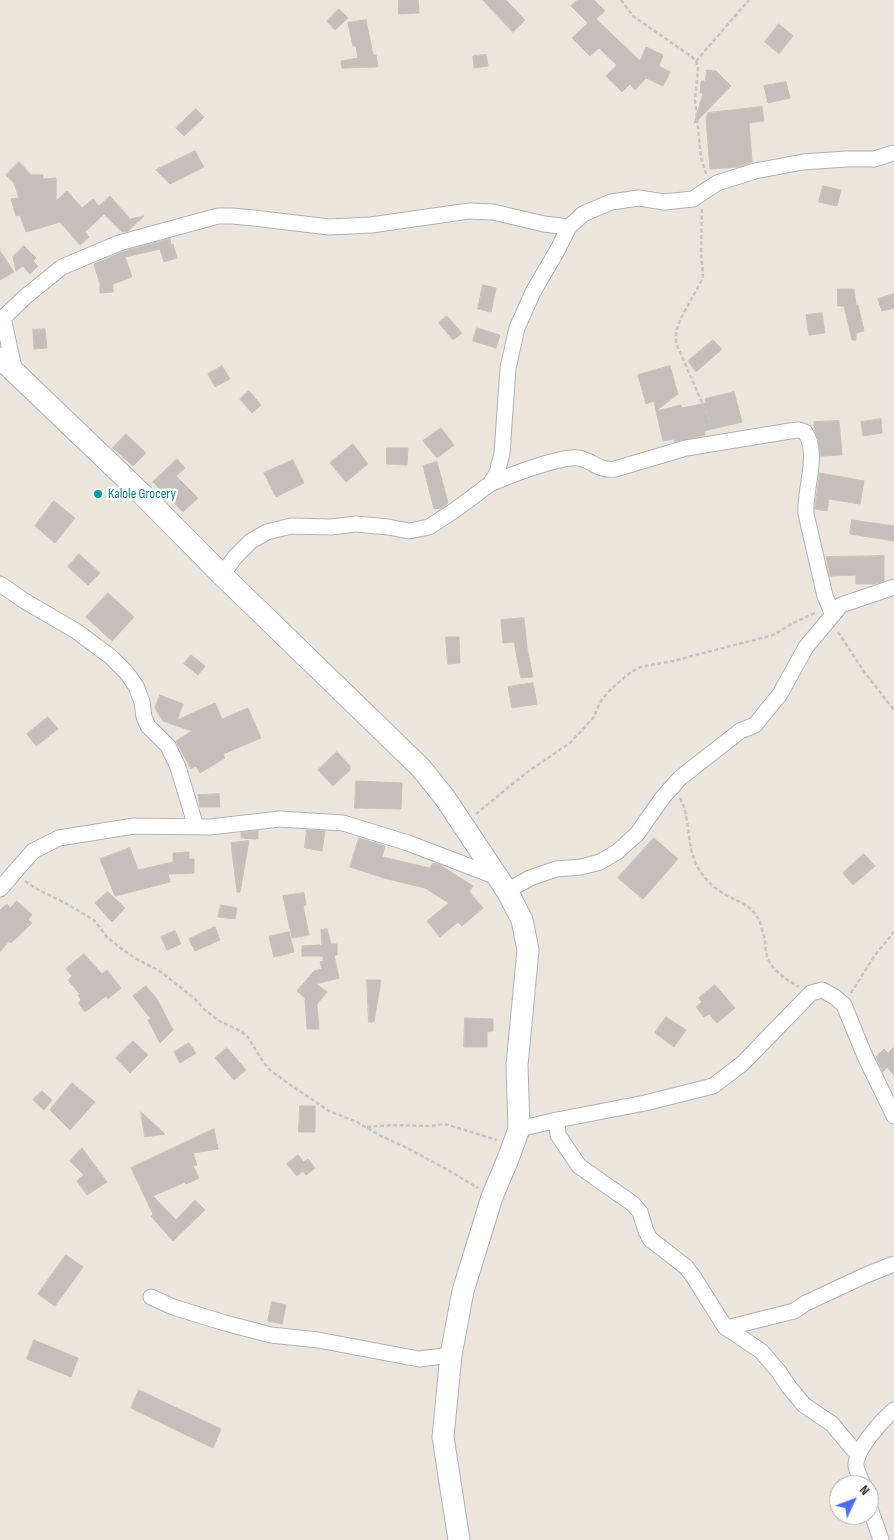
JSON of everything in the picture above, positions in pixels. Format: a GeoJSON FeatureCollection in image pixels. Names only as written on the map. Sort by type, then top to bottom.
{"type":"FeatureCollection","features":[{"type":"Feature","properties":{"kind":"street"},"geometry":{"type":"LineString","coordinates":[[490,484],[497,474],[502,453],[508,368],[517,328],[533,292],[569,227],[584,214],[611,202],[639,198],[664,202],[694,198],[717,183],[755,171],[804,162],[874,159],[894,153]]}},
{"type":"Feature","properties":{"kind":"street"},"geometry":{"type":"LineString","coordinates":[[16,374],[3,318],[25,297],[62,266],[119,243],[175,227],[218,216],[329,227],[371,225],[469,212],[493,212],[544,224],[569,227]]}},
{"type":"Feature","properties":{"kind":"street"},"geometry":{"type":"LineString","coordinates":[[0,358],[142,494],[222,575],[421,768],[463,824],[502,884],[522,920],[528,950],[517,1065],[516,1137],[492,1197],[463,1291],[451,1355],[443,1437],[459,1540]]}},
{"type":"Feature","properties":{"kind":"street"},"geometry":{"type":"LineString","coordinates":[[222,575],[235,557],[251,541],[267,532],[291,526],[356,524],[409,531],[429,527],[490,484],[517,472],[569,458],[578,458],[606,470],[615,469],[686,448],[799,430],[805,432],[811,444],[811,467],[805,501],[806,514],[831,614]]}},
{"type":"Feature","properties":{"kind":"street"},"geometry":{"type":"LineString","coordinates":[[0,584],[23,600],[76,631],[111,656],[126,672],[136,686],[148,726],[168,746],[178,767],[196,827]]}},
{"type":"Feature","properties":{"kind":"street"},"geometry":{"type":"LineString","coordinates":[[0,888],[33,851],[59,838],[134,826],[210,827],[280,819],[343,824],[408,843],[502,884],[530,878],[556,868],[581,867],[600,862],[617,852],[637,834],[663,797],[680,778],[740,731],[755,725],[780,694],[806,647],[831,614],[841,605],[894,587]]}},
{"type":"Feature","properties":{"kind":"street"},"geometry":{"type":"LineString","coordinates":[[516,1137],[557,1120],[645,1103],[714,1086],[743,1063],[811,993],[822,990],[835,997],[844,1005],[864,1054],[894,1116]]}},
{"type":"Feature","properties":{"kind":"street"},"geometry":{"type":"LineString","coordinates":[[557,1120],[558,1135],[579,1166],[633,1204],[640,1212],[650,1239],[686,1267],[726,1328],[761,1351],[780,1372],[804,1405],[832,1424],[858,1455]]}},
{"type":"Feature","properties":{"kind":"street"},"geometry":{"type":"LineString","coordinates":[[726,1328],[794,1311],[806,1303],[894,1264]]}},
{"type":"Feature","properties":{"kind":"street"},"geometry":{"type":"LineString","coordinates":[[151,1297],[173,1307],[226,1324],[271,1335],[318,1340],[420,1359],[451,1355]]}},
{"type":"Feature","properties":{"kind":"street"},"geometry":{"type":"LineString","coordinates":[[859,1475],[856,1466],[858,1455],[867,1440],[894,1410]]}},
{"type":"Feature","properties":{"kind":"street"},"geometry":{"type":"LineString","coordinates":[[875,1525],[880,1540]]}},
{"type":"Feature","properties":{"kind":"path"},"geometry":{"type":"LineString","coordinates":[[621,0],[633,16],[696,61],[698,75],[694,100],[707,189],[701,233],[703,278],[681,318],[676,331],[676,343],[679,354],[708,414],[717,442]]}},
{"type":"Feature","properties":{"kind":"path"},"geometry":{"type":"LineString","coordinates":[[696,61],[749,0]]}},
{"type":"Feature","properties":{"kind":"path"},"geometry":{"type":"LineString","coordinates":[[463,824],[526,773],[570,743],[594,718],[602,700],[612,688],[630,673],[640,667],[673,661],[773,635],[793,623],[831,614],[865,673],[894,710]]}},
{"type":"Feature","properties":{"kind":"path"},"geometry":{"type":"LineString","coordinates":[[673,786],[684,807],[693,856],[706,879],[717,889],[743,902],[751,909],[760,920],[767,958],[774,968],[786,980],[811,993]]}},
{"type":"Feature","properties":{"kind":"path"},"geometry":{"type":"LineString","coordinates":[[14,873],[35,888],[94,920],[107,937],[119,947],[161,972],[221,1022],[247,1036],[271,1071],[329,1111],[358,1122],[448,1170],[492,1197]]}},
{"type":"Feature","properties":{"kind":"path"},"geometry":{"type":"LineString","coordinates":[[844,1005],[875,955],[894,932]]}},
{"type":"Feature","properties":{"kind":"path"},"geometry":{"type":"LineString","coordinates":[[366,1127],[445,1124],[516,1137]]}},
{"type":"Feature","properties":{"kind":"building"},"geometry":{"type":"Polygon","coordinates":[[[399,0],[418,0],[419,13],[399,14],[399,0]]]}},
{"type":"Feature","properties":{"kind":"building"},"geometry":{"type":"Polygon","coordinates":[[[483,0],[506,0],[525,20],[513,32],[483,0]]]}},
{"type":"Feature","properties":{"kind":"building"},"geometry":{"type":"Polygon","coordinates":[[[578,0],[594,0],[605,11],[596,19],[640,61],[646,47],[663,55],[659,66],[670,72],[663,86],[646,78],[635,90],[630,84],[622,92],[606,76],[617,65],[599,48],[590,56],[572,38],[588,23],[571,6],[578,0]]]}},
{"type":"Feature","properties":{"kind":"building"},"geometry":{"type":"Polygon","coordinates":[[[339,9],[348,18],[335,30],[327,21],[339,9]]]}},
{"type":"Feature","properties":{"kind":"building"},"geometry":{"type":"Polygon","coordinates":[[[366,20],[373,55],[376,55],[378,67],[342,68],[341,61],[358,58],[356,46],[353,46],[348,23],[366,20]]]}},
{"type":"Feature","properties":{"kind":"building"},"geometry":{"type":"Polygon","coordinates":[[[779,24],[793,36],[779,54],[765,42],[779,24]]]}},
{"type":"Feature","properties":{"kind":"building"},"geometry":{"type":"Polygon","coordinates":[[[486,55],[488,66],[474,68],[473,56],[486,55]]]}},
{"type":"Feature","properties":{"kind":"building"},"geometry":{"type":"Polygon","coordinates":[[[707,70],[716,71],[731,86],[694,124],[703,93],[700,93],[701,81],[705,81],[707,70]]]}},
{"type":"Feature","properties":{"kind":"building"},"geometry":{"type":"Polygon","coordinates":[[[786,82],[790,98],[768,103],[764,86],[786,82]]]}},
{"type":"Feature","properties":{"kind":"building"},"geometry":{"type":"Polygon","coordinates":[[[762,107],[764,121],[749,123],[752,162],[738,167],[710,169],[706,118],[708,113],[762,107]]]}},
{"type":"Feature","properties":{"kind":"building"},"geometry":{"type":"Polygon","coordinates":[[[196,109],[204,117],[184,136],[176,128],[196,109]]]}},
{"type":"Feature","properties":{"kind":"building"},"geometry":{"type":"Polygon","coordinates":[[[195,151],[204,167],[170,184],[156,170],[195,151]]]}},
{"type":"Feature","properties":{"kind":"building"},"geometry":{"type":"Polygon","coordinates":[[[19,162],[31,175],[43,175],[43,179],[56,178],[56,201],[67,191],[82,208],[93,199],[99,206],[110,196],[130,219],[144,216],[128,231],[122,232],[104,214],[85,232],[89,237],[80,245],[60,222],[26,232],[20,215],[16,216],[11,199],[19,198],[14,183],[6,175],[19,162]]]}},
{"type":"Feature","properties":{"kind":"building"},"geometry":{"type":"Polygon","coordinates":[[[823,186],[841,190],[837,206],[819,202],[823,186]]]}},
{"type":"Feature","properties":{"kind":"building"},"geometry":{"type":"Polygon","coordinates":[[[170,239],[177,258],[164,262],[160,249],[125,257],[132,277],[113,284],[113,292],[100,293],[100,284],[94,264],[122,252],[170,239]]]}},
{"type":"Feature","properties":{"kind":"building"},"geometry":{"type":"Polygon","coordinates":[[[24,246],[36,258],[33,261],[38,266],[30,274],[23,266],[16,271],[13,257],[24,246]]]}},
{"type":"Feature","properties":{"kind":"building"},"geometry":{"type":"Polygon","coordinates":[[[0,251],[14,272],[0,280],[0,251]]]}},
{"type":"Feature","properties":{"kind":"building"},"geometry":{"type":"Polygon","coordinates":[[[483,285],[496,288],[491,312],[478,309],[483,285]]]}},
{"type":"Feature","properties":{"kind":"building"},"geometry":{"type":"Polygon","coordinates":[[[838,289],[854,289],[856,305],[858,305],[864,331],[856,333],[856,340],[852,340],[844,306],[838,306],[838,289]]]}},
{"type":"Feature","properties":{"kind":"building"},"geometry":{"type":"Polygon","coordinates":[[[894,294],[894,308],[882,311],[878,299],[894,294]]]}},
{"type":"Feature","properties":{"kind":"building"},"geometry":{"type":"Polygon","coordinates":[[[822,313],[825,333],[809,335],[806,315],[822,313]]]}},
{"type":"Feature","properties":{"kind":"building"},"geometry":{"type":"Polygon","coordinates":[[[447,316],[462,333],[453,340],[439,323],[447,316]]]}},
{"type":"Feature","properties":{"kind":"building"},"geometry":{"type":"Polygon","coordinates":[[[477,328],[500,335],[496,348],[473,341],[477,328]]]}},
{"type":"Feature","properties":{"kind":"building"},"geometry":{"type":"Polygon","coordinates":[[[45,329],[47,348],[34,349],[33,330],[45,329]]]}},
{"type":"Feature","properties":{"kind":"building"},"geometry":{"type":"Polygon","coordinates":[[[713,340],[722,349],[696,372],[688,361],[713,340]]]}},
{"type":"Feature","properties":{"kind":"building"},"geometry":{"type":"Polygon","coordinates":[[[222,366],[230,379],[215,387],[208,374],[222,366]]]}},
{"type":"Feature","properties":{"kind":"building"},"geometry":{"type":"Polygon","coordinates":[[[670,366],[678,394],[656,411],[654,401],[646,404],[638,375],[670,366]]]}},
{"type":"Feature","properties":{"kind":"building"},"geometry":{"type":"Polygon","coordinates":[[[249,391],[261,405],[252,413],[240,399],[249,391]]]}},
{"type":"Feature","properties":{"kind":"building"},"geometry":{"type":"Polygon","coordinates":[[[734,392],[742,422],[704,431],[705,435],[675,442],[674,439],[663,441],[656,411],[681,405],[682,408],[706,403],[705,399],[734,392]]]}},
{"type":"Feature","properties":{"kind":"building"},"geometry":{"type":"Polygon","coordinates":[[[881,419],[882,433],[863,436],[861,422],[881,419]]]}},
{"type":"Feature","properties":{"kind":"building"},"geometry":{"type":"Polygon","coordinates":[[[839,421],[842,455],[821,456],[814,422],[839,421]]]}},
{"type":"Feature","properties":{"kind":"building"},"geometry":{"type":"Polygon","coordinates":[[[441,428],[454,445],[437,458],[423,441],[441,428]]]}},
{"type":"Feature","properties":{"kind":"building"},"geometry":{"type":"Polygon","coordinates":[[[126,434],[146,453],[133,466],[113,448],[126,434]]]}},
{"type":"Feature","properties":{"kind":"building"},"geometry":{"type":"Polygon","coordinates":[[[353,444],[368,464],[346,482],[330,463],[353,444]]]}},
{"type":"Feature","properties":{"kind":"building"},"geometry":{"type":"Polygon","coordinates":[[[387,448],[408,448],[407,465],[387,464],[387,448]]]}},
{"type":"Feature","properties":{"kind":"building"},"geometry":{"type":"Polygon","coordinates":[[[177,459],[185,468],[176,476],[198,498],[183,512],[153,482],[177,459]]]}},
{"type":"Feature","properties":{"kind":"building"},"geometry":{"type":"Polygon","coordinates":[[[293,460],[304,483],[276,497],[264,473],[293,460]]]}},
{"type":"Feature","properties":{"kind":"building"},"geometry":{"type":"Polygon","coordinates":[[[437,462],[448,503],[442,508],[434,509],[423,466],[437,462]]]}},
{"type":"Feature","properties":{"kind":"building"},"geometry":{"type":"Polygon","coordinates":[[[820,473],[864,481],[860,504],[829,499],[827,511],[815,509],[820,473]]]}},
{"type":"Feature","properties":{"kind":"building"},"geometry":{"type":"Polygon","coordinates":[[[54,501],[75,518],[55,543],[35,526],[54,501]]]}},
{"type":"Feature","properties":{"kind":"building"},"geometry":{"type":"Polygon","coordinates":[[[852,520],[894,526],[894,541],[850,534],[852,520]]]}},
{"type":"Feature","properties":{"kind":"building"},"geometry":{"type":"Polygon","coordinates":[[[79,554],[100,573],[88,585],[68,567],[79,554]]]}},
{"type":"Feature","properties":{"kind":"building"},"geometry":{"type":"Polygon","coordinates":[[[884,556],[884,581],[874,584],[856,584],[856,575],[830,576],[826,557],[884,556]]]}},
{"type":"Feature","properties":{"kind":"building"},"geometry":{"type":"Polygon","coordinates":[[[108,593],[134,617],[112,641],[86,617],[108,593]]]}},
{"type":"Feature","properties":{"kind":"building"},"geometry":{"type":"Polygon","coordinates":[[[524,618],[527,648],[533,677],[521,678],[514,642],[503,643],[501,620],[524,618]]]}},
{"type":"Feature","properties":{"kind":"building"},"geometry":{"type":"Polygon","coordinates":[[[446,637],[459,637],[460,663],[448,664],[446,637]]]}},
{"type":"Feature","properties":{"kind":"building"},"geometry":{"type":"Polygon","coordinates":[[[191,655],[205,666],[198,675],[184,664],[191,655]]]}},
{"type":"Feature","properties":{"kind":"building"},"geometry":{"type":"Polygon","coordinates":[[[533,683],[537,704],[512,708],[508,687],[533,683]]]}},
{"type":"Feature","properties":{"kind":"building"},"geometry":{"type":"Polygon","coordinates":[[[160,695],[183,704],[177,720],[215,703],[222,719],[248,708],[261,738],[223,754],[225,758],[200,773],[196,766],[191,769],[176,741],[192,731],[163,721],[155,708],[160,695]]]}},
{"type":"Feature","properties":{"kind":"building"},"geometry":{"type":"Polygon","coordinates":[[[48,717],[58,729],[36,746],[27,734],[48,717]]]}},
{"type":"Feature","properties":{"kind":"building"},"geometry":{"type":"Polygon","coordinates":[[[337,752],[350,766],[350,770],[333,786],[318,770],[337,752]]]}},
{"type":"Feature","properties":{"kind":"building"},"geometry":{"type":"Polygon","coordinates":[[[356,781],[402,783],[401,809],[355,808],[356,781]]]}},
{"type":"Feature","properties":{"kind":"building"},"geometry":{"type":"Polygon","coordinates":[[[219,794],[220,807],[200,807],[198,795],[219,794]]]}},
{"type":"Feature","properties":{"kind":"building"},"geometry":{"type":"Polygon","coordinates":[[[307,830],[325,831],[322,851],[305,848],[307,830]]]}},
{"type":"Feature","properties":{"kind":"building"},"geometry":{"type":"Polygon","coordinates":[[[258,831],[258,839],[241,838],[241,833],[258,831]]]}},
{"type":"Feature","properties":{"kind":"building"},"geometry":{"type":"Polygon","coordinates":[[[359,838],[385,846],[382,857],[430,868],[433,863],[440,865],[473,886],[469,892],[483,908],[462,926],[458,922],[440,937],[427,921],[449,903],[425,888],[350,867],[359,838]]]}},
{"type":"Feature","properties":{"kind":"building"},"geometry":{"type":"Polygon","coordinates":[[[654,838],[678,859],[643,899],[618,878],[654,838]]]}},
{"type":"Feature","properties":{"kind":"building"},"geometry":{"type":"Polygon","coordinates":[[[249,841],[240,892],[237,892],[231,843],[249,841]]]}},
{"type":"Feature","properties":{"kind":"building"},"geometry":{"type":"Polygon","coordinates":[[[130,848],[138,870],[173,862],[173,853],[189,852],[189,859],[194,859],[194,873],[168,874],[170,882],[115,896],[100,859],[130,848]]]}},
{"type":"Feature","properties":{"kind":"building"},"geometry":{"type":"Polygon","coordinates":[[[864,854],[875,866],[853,885],[843,873],[864,854]]]}},
{"type":"Feature","properties":{"kind":"building"},"geometry":{"type":"Polygon","coordinates":[[[108,892],[125,908],[112,922],[95,903],[108,892]]]}},
{"type":"Feature","properties":{"kind":"building"},"geometry":{"type":"Polygon","coordinates":[[[304,893],[306,905],[303,906],[309,935],[292,938],[283,896],[304,893]]]}},
{"type":"Feature","properties":{"kind":"building"},"geometry":{"type":"Polygon","coordinates":[[[17,901],[32,915],[28,920],[32,923],[11,943],[9,941],[0,952],[0,910],[7,904],[10,908],[17,901]]]}},
{"type":"Feature","properties":{"kind":"building"},"geometry":{"type":"Polygon","coordinates":[[[221,905],[237,908],[235,919],[218,917],[221,905]]]}},
{"type":"Feature","properties":{"kind":"building"},"geometry":{"type":"Polygon","coordinates":[[[215,927],[220,940],[195,951],[189,939],[215,927]]]}},
{"type":"Feature","properties":{"kind":"building"},"geometry":{"type":"Polygon","coordinates":[[[327,929],[331,944],[337,944],[337,955],[334,955],[339,978],[316,984],[327,992],[317,1004],[319,1029],[307,1029],[305,998],[297,991],[314,971],[322,969],[320,962],[323,961],[323,956],[302,956],[302,946],[322,945],[321,930],[327,929]]]}},
{"type":"Feature","properties":{"kind":"building"},"geometry":{"type":"Polygon","coordinates":[[[175,931],[181,944],[167,950],[161,937],[175,931]]]}},
{"type":"Feature","properties":{"kind":"building"},"geometry":{"type":"Polygon","coordinates":[[[289,932],[294,952],[274,957],[269,937],[289,932]]]}},
{"type":"Feature","properties":{"kind":"building"},"geometry":{"type":"Polygon","coordinates":[[[84,954],[102,974],[107,970],[121,988],[108,999],[106,996],[85,1012],[78,1003],[81,1000],[78,995],[80,994],[68,980],[72,976],[66,969],[84,954]]]}},
{"type":"Feature","properties":{"kind":"building"},"geometry":{"type":"Polygon","coordinates":[[[367,980],[381,980],[374,1022],[369,1022],[367,980]]]}},
{"type":"Feature","properties":{"kind":"building"},"geometry":{"type":"Polygon","coordinates":[[[715,985],[735,1008],[717,1023],[709,1014],[704,1017],[696,1007],[702,1002],[699,998],[715,985]]]}},
{"type":"Feature","properties":{"kind":"building"},"geometry":{"type":"Polygon","coordinates":[[[146,986],[157,999],[173,1030],[160,1043],[148,1020],[151,1019],[133,996],[146,986]]]}},
{"type":"Feature","properties":{"kind":"building"},"geometry":{"type":"Polygon","coordinates":[[[666,1017],[686,1030],[674,1047],[655,1033],[666,1017]]]}},
{"type":"Feature","properties":{"kind":"building"},"geometry":{"type":"Polygon","coordinates":[[[465,1018],[493,1019],[493,1031],[487,1032],[487,1047],[464,1047],[465,1018]]]}},
{"type":"Feature","properties":{"kind":"building"},"geometry":{"type":"Polygon","coordinates":[[[133,1041],[148,1055],[130,1073],[116,1058],[133,1041]]]}},
{"type":"Feature","properties":{"kind":"building"},"geometry":{"type":"Polygon","coordinates":[[[189,1043],[196,1053],[180,1063],[174,1052],[189,1043]]]}},
{"type":"Feature","properties":{"kind":"building"},"geometry":{"type":"Polygon","coordinates":[[[894,1047],[894,1075],[887,1067],[883,1072],[876,1057],[884,1049],[888,1053],[894,1047]]]}},
{"type":"Feature","properties":{"kind":"building"},"geometry":{"type":"Polygon","coordinates":[[[227,1048],[246,1070],[234,1080],[215,1058],[227,1048]]]}},
{"type":"Feature","properties":{"kind":"building"},"geometry":{"type":"Polygon","coordinates":[[[72,1083],[95,1102],[70,1130],[50,1110],[72,1083]]]}},
{"type":"Feature","properties":{"kind":"building"},"geometry":{"type":"Polygon","coordinates":[[[42,1091],[52,1100],[44,1110],[33,1100],[42,1091]]]}},
{"type":"Feature","properties":{"kind":"building"},"geometry":{"type":"Polygon","coordinates":[[[300,1106],[315,1106],[315,1132],[299,1132],[300,1106]]]}},
{"type":"Feature","properties":{"kind":"building"},"geometry":{"type":"Polygon","coordinates":[[[141,1112],[165,1134],[145,1137],[141,1112]]]}},
{"type":"Feature","properties":{"kind":"building"},"geometry":{"type":"Polygon","coordinates":[[[214,1129],[218,1149],[193,1153],[197,1165],[193,1166],[199,1178],[153,1196],[176,1220],[195,1200],[205,1210],[173,1241],[151,1216],[153,1214],[131,1168],[214,1129]]]}},
{"type":"Feature","properties":{"kind":"building"},"geometry":{"type":"Polygon","coordinates":[[[82,1148],[107,1182],[87,1195],[77,1181],[84,1175],[70,1161],[82,1148]]]}},
{"type":"Feature","properties":{"kind":"building"},"geometry":{"type":"Polygon","coordinates":[[[298,1155],[304,1162],[308,1159],[315,1168],[306,1175],[303,1171],[297,1176],[287,1164],[298,1155]]]}},
{"type":"Feature","properties":{"kind":"building"},"geometry":{"type":"Polygon","coordinates":[[[66,1255],[83,1267],[55,1306],[38,1294],[66,1255]]]}},
{"type":"Feature","properties":{"kind":"building"},"geometry":{"type":"Polygon","coordinates":[[[272,1302],[286,1305],[282,1324],[268,1321],[272,1302]]]}},
{"type":"Feature","properties":{"kind":"building"},"geometry":{"type":"Polygon","coordinates":[[[34,1340],[78,1358],[71,1377],[27,1359],[34,1340]]]}},
{"type":"Feature","properties":{"kind":"building"},"geometry":{"type":"Polygon","coordinates":[[[139,1390],[221,1429],[213,1448],[131,1408],[139,1390]]]}},
{"type":"Feature","properties":{"kind":"place","name":"Kalole Grocery"},"geometry":{"type":"Point","coordinates":[98,494]}}]}
